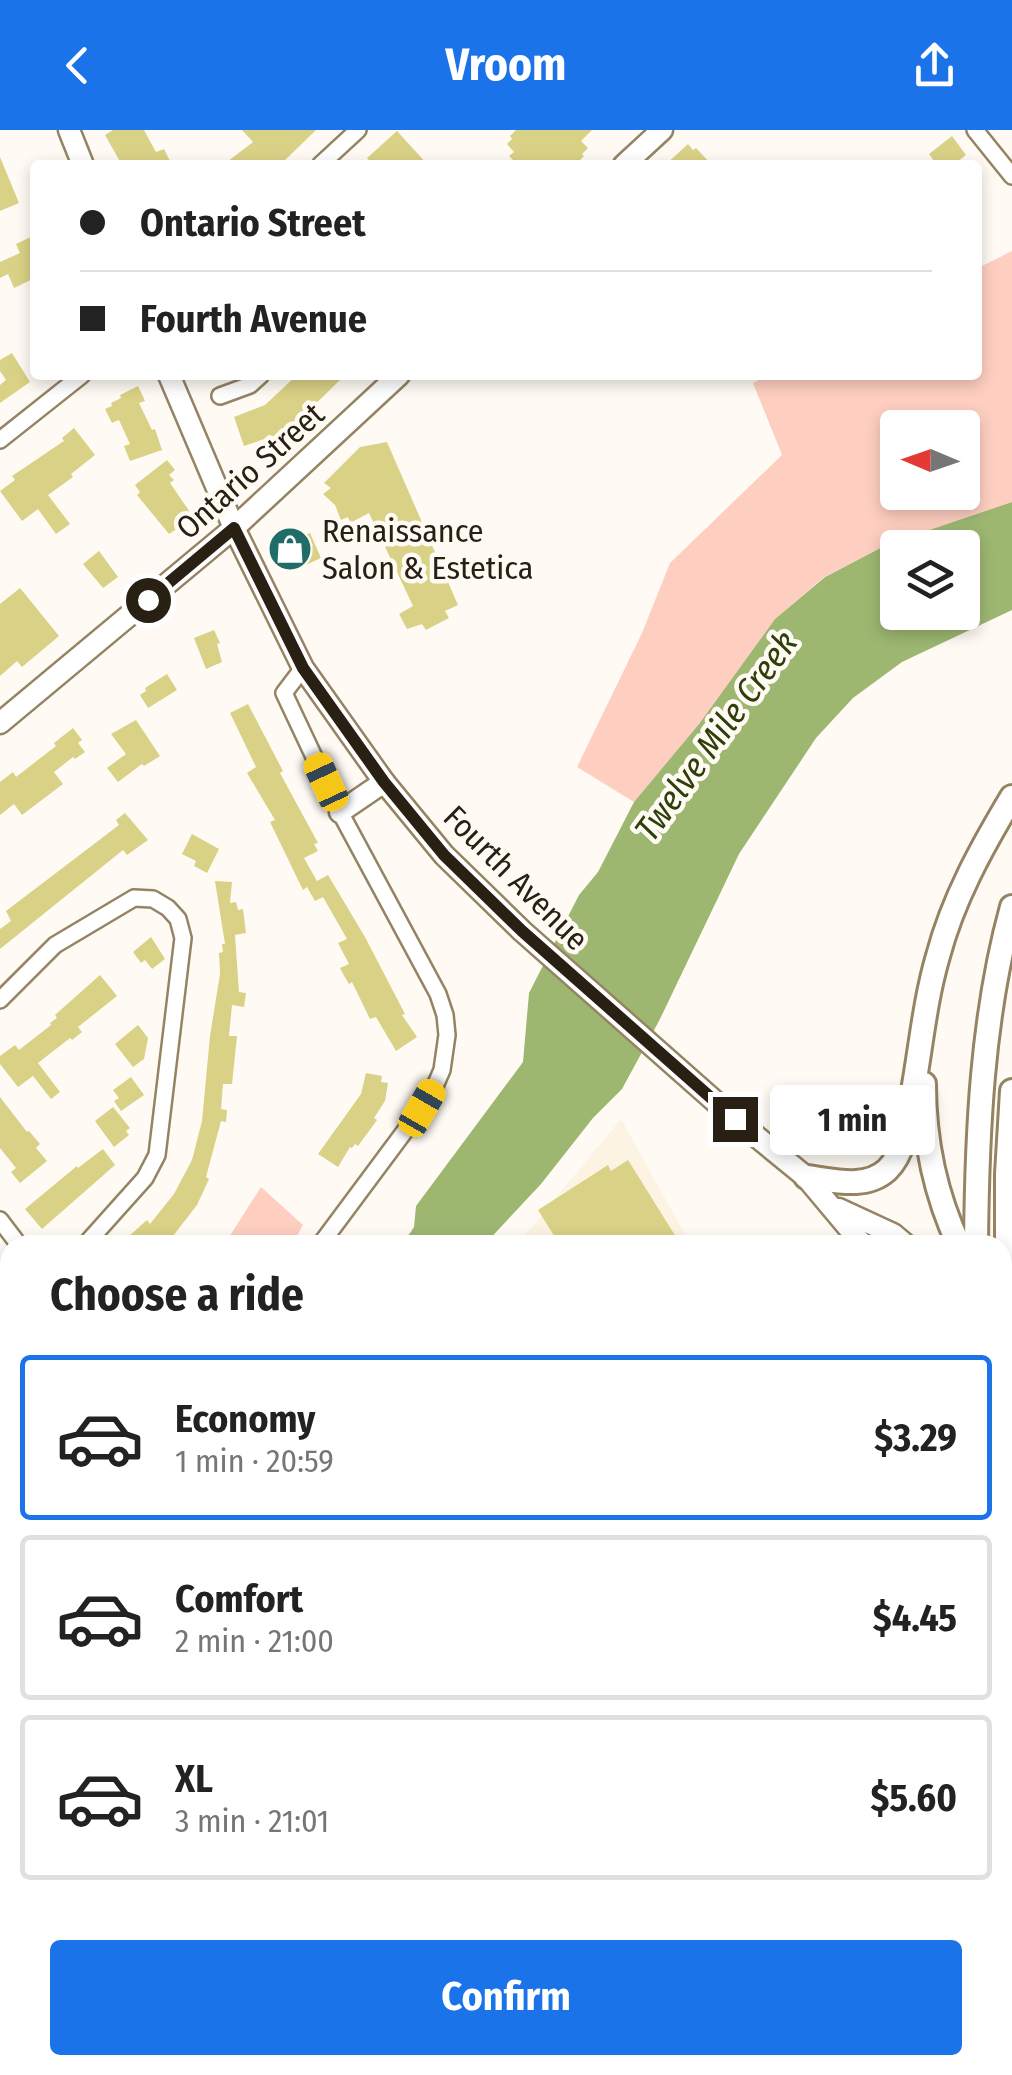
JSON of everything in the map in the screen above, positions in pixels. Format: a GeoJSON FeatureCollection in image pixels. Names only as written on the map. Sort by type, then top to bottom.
{"type":"FeatureCollection","features":[{"type":"Feature","properties":{"kind":"highway"},"geometry":{"type":"LineString","coordinates":[[806,1177],[856,1183],[872,1179],[890,1166],[902,1142],[938,952],[982,848],[1012,797]]}},
{"type":"Feature","properties":{"kind":"highway"},"geometry":{"type":"LineString","coordinates":[[976,1235],[984,1070],[1012,906]]}},
{"type":"Feature","properties":{"kind":"highway"},"geometry":{"type":"LineString","coordinates":[[926,1016],[924,1097],[928,1138],[938,1192],[954,1235]]}},
{"type":"Feature","properties":{"kind":"highway"},"geometry":{"type":"LineString","coordinates":[[1006,1235],[1012,1091]]}},
{"type":"Feature","properties":{"kind":"main road"},"geometry":{"type":"LineString","coordinates":[[68,130],[81,160]]}},
{"type":"Feature","properties":{"kind":"main road"},"geometry":{"type":"LineString","coordinates":[[629,160],[662,130]]}},
{"type":"Feature","properties":{"kind":"main road","name":"Fourth Avenue"},"geometry":{"type":"LineString","coordinates":[[170,380],[234,528],[303,668],[384,782],[444,855],[522,931],[806,1177],[855,1235]]}},
{"type":"Feature","properties":{"kind":"main road","name":"Ontario Street"},"geometry":{"type":"LineString","coordinates":[[0,723],[234,528],[394,380]]}},
{"type":"Feature","properties":{"kind":"main road"},"geometry":{"type":"LineString","coordinates":[[340,812],[384,782]]}},
{"type":"Feature","properties":{"kind":"main road","name":"Fourth Avenue"},"geometry":{"type":"LineString","coordinates":[[832,1206],[894,1235]]}},
{"type":"Feature","properties":{"kind":"street"},"geometry":{"type":"LineString","coordinates":[[327,160],[358,130]]}},
{"type":"Feature","properties":{"kind":"street"},"geometry":{"type":"LineString","coordinates":[[976,130],[1012,176]]}},
{"type":"Feature","properties":{"kind":"street"},"geometry":{"type":"LineString","coordinates":[[0,440],[76,380]]}},
{"type":"Feature","properties":{"kind":"street"},"geometry":{"type":"LineString","coordinates":[[220,396],[256,380]]}},
{"type":"Feature","properties":{"kind":"street"},"geometry":{"type":"LineString","coordinates":[[303,668],[284,693],[340,812],[438,994],[447,1035],[442,1070],[422,1108],[327,1235]]}},
{"type":"Feature","properties":{"kind":"street"},"geometry":{"type":"LineString","coordinates":[[0,1000],[55,944],[134,898],[153,899],[178,919],[184,938],[158,1155],[144,1178],[94,1235]]}},
{"type":"Feature","properties":{"kind":"shaded area"},"geometry":{"type":"Polygon","coordinates":[[[1012,251],[1012,502],[929,530],[880,530],[880,548],[824,577],[775,619],[699,724],[634,802],[577,767],[642,633],[670,563],[782,455],[753,383],[759,380],[982,380],[982,266],[1012,251]]]}},
{"type":"Feature","properties":{"kind":"shaded area"},"geometry":{"type":"Polygon","coordinates":[[[621,1119],[685,1235],[525,1235],[621,1119]]]}},
{"type":"Feature","properties":{"kind":"shaded area"},"geometry":{"type":"Polygon","coordinates":[[[261,1187],[303,1225],[298,1235],[230,1235],[261,1187]]]}},
{"type":"Feature","properties":{"kind":"water"},"geometry":{"type":"Polygon","coordinates":[[[1012,502],[1012,610],[980,625],[980,530],[929,530],[1012,502]]]}},
{"type":"Feature","properties":{"kind":"water","name":"Twelve Mile Creek"},"geometry":{"type":"Polygon","coordinates":[[[880,548],[880,630],[970,630],[902,662],[853,698],[816,738],[739,854],[622,1089],[593,1118],[541,1184],[493,1235],[409,1235],[414,1227],[416,1206],[523,1062],[529,993],[579,895],[598,872],[634,802],[699,724],[775,619],[825,577],[880,548]]]}},
{"type":"Feature","properties":{"kind":"building"},"geometry":{"type":"Polygon","coordinates":[[[113,130],[144,130],[156,152],[164,149],[170,160],[119,160],[105,135],[113,130]]]}},
{"type":"Feature","properties":{"kind":"building"},"geometry":{"type":"Polygon","coordinates":[[[242,130],[316,130],[285,160],[230,160],[253,142],[242,130]]]}},
{"type":"Feature","properties":{"kind":"building"},"geometry":{"type":"Polygon","coordinates":[[[516,130],[592,130],[581,141],[588,148],[580,160],[513,160],[509,156],[514,152],[507,144],[516,130]]]}},
{"type":"Feature","properties":{"kind":"building"},"geometry":{"type":"Polygon","coordinates":[[[397,131],[423,160],[369,160],[397,131]]]}},
{"type":"Feature","properties":{"kind":"building"},"geometry":{"type":"Polygon","coordinates":[[[952,136],[966,155],[960,160],[933,160],[929,154],[952,136]]]}},
{"type":"Feature","properties":{"kind":"building"},"geometry":{"type":"Polygon","coordinates":[[[688,144],[707,160],[670,160],[688,144]]]}},
{"type":"Feature","properties":{"kind":"building"},"geometry":{"type":"Polygon","coordinates":[[[0,157],[19,203],[0,211],[0,157]]]}},
{"type":"Feature","properties":{"kind":"building"},"geometry":{"type":"Polygon","coordinates":[[[30,237],[30,280],[14,288],[8,274],[0,278],[0,262],[20,253],[16,244],[30,237]]]}},
{"type":"Feature","properties":{"kind":"building"},"geometry":{"type":"Polygon","coordinates":[[[12,353],[30,382],[0,403],[0,385],[6,380],[0,371],[0,360],[12,353]]]}},
{"type":"Feature","properties":{"kind":"building"},"geometry":{"type":"Polygon","coordinates":[[[292,380],[340,380],[288,431],[244,446],[234,417],[265,405],[292,380]]]}},
{"type":"Feature","properties":{"kind":"building"},"geometry":{"type":"Polygon","coordinates":[[[138,386],[145,401],[139,403],[162,450],[130,461],[124,446],[130,444],[119,420],[112,423],[105,409],[138,386]]]}},
{"type":"Feature","properties":{"kind":"building"},"geometry":{"type":"Polygon","coordinates":[[[74,428],[95,455],[48,495],[70,524],[56,534],[38,509],[22,521],[0,491],[15,480],[12,476],[64,441],[62,438],[74,428]]]}},
{"type":"Feature","properties":{"kind":"building"},"geometry":{"type":"Polygon","coordinates":[[[387,442],[458,605],[445,611],[449,618],[426,630],[422,624],[407,629],[399,614],[413,606],[369,513],[350,523],[348,517],[341,520],[335,505],[323,494],[331,488],[324,483],[360,447],[387,442]]]}},
{"type":"Feature","properties":{"kind":"building"},"geometry":{"type":"Polygon","coordinates":[[[167,460],[175,470],[169,475],[174,480],[170,483],[194,518],[169,534],[137,495],[140,492],[135,485],[167,460]]]}},
{"type":"Feature","properties":{"kind":"building"},"geometry":{"type":"Polygon","coordinates":[[[301,531],[303,536],[310,533],[321,558],[297,569],[293,560],[285,564],[275,543],[301,531]]]}},
{"type":"Feature","properties":{"kind":"building"},"geometry":{"type":"Polygon","coordinates":[[[99,551],[118,577],[103,588],[83,564],[99,551]]]}},
{"type":"Feature","properties":{"kind":"building"},"geometry":{"type":"Polygon","coordinates":[[[20,588],[59,636],[22,667],[17,661],[0,676],[0,604],[20,588]]]}},
{"type":"Feature","properties":{"kind":"building"},"geometry":{"type":"Polygon","coordinates":[[[214,630],[222,662],[206,669],[194,638],[214,630]]]}},
{"type":"Feature","properties":{"kind":"building"},"geometry":{"type":"Polygon","coordinates":[[[167,674],[177,690],[148,708],[140,695],[167,674]]]}},
{"type":"Feature","properties":{"kind":"building"},"geometry":{"type":"Polygon","coordinates":[[[248,704],[318,843],[314,844],[318,851],[304,858],[317,881],[328,875],[417,1037],[396,1051],[376,1017],[370,1019],[352,982],[349,984],[343,974],[340,968],[349,964],[338,943],[347,939],[323,897],[315,901],[307,887],[303,890],[270,822],[275,820],[247,773],[256,767],[230,713],[248,704]]]}},
{"type":"Feature","properties":{"kind":"building"},"geometry":{"type":"Polygon","coordinates":[[[136,720],[160,756],[118,782],[107,768],[126,754],[111,734],[136,720]]]}},
{"type":"Feature","properties":{"kind":"building"},"geometry":{"type":"Polygon","coordinates":[[[73,728],[85,752],[54,772],[63,784],[22,815],[14,804],[0,815],[0,782],[13,772],[16,777],[73,728]]]}},
{"type":"Feature","properties":{"kind":"building"},"geometry":{"type":"Polygon","coordinates":[[[125,813],[148,840],[127,855],[123,850],[0,949],[0,929],[11,921],[6,911],[119,825],[116,820],[125,813]]]}},
{"type":"Feature","properties":{"kind":"building"},"geometry":{"type":"Polygon","coordinates":[[[192,834],[219,849],[207,873],[182,854],[192,834]]]}},
{"type":"Feature","properties":{"kind":"building"},"geometry":{"type":"Polygon","coordinates":[[[215,881],[232,882],[230,903],[236,902],[238,910],[243,909],[246,933],[235,935],[239,992],[246,993],[244,1007],[232,1005],[229,1036],[237,1036],[232,1084],[223,1084],[221,1109],[227,1110],[226,1122],[221,1121],[206,1177],[209,1179],[197,1205],[174,1235],[130,1235],[147,1220],[150,1224],[174,1194],[192,1160],[202,1121],[220,974],[219,953],[225,944],[215,881]]]}},
{"type":"Feature","properties":{"kind":"building"},"geometry":{"type":"Polygon","coordinates":[[[151,937],[165,959],[152,969],[133,952],[151,937]]]}},
{"type":"Feature","properties":{"kind":"building"},"geometry":{"type":"Polygon","coordinates":[[[100,975],[117,996],[78,1027],[82,1032],[38,1063],[60,1092],[51,1099],[33,1076],[18,1087],[0,1064],[0,1056],[15,1045],[19,1050],[51,1025],[55,1015],[100,975]]]}},
{"type":"Feature","properties":{"kind":"building"},"geometry":{"type":"Polygon","coordinates":[[[138,1025],[148,1038],[144,1059],[133,1067],[115,1044],[138,1025]]]}},
{"type":"Feature","properties":{"kind":"building"},"geometry":{"type":"Polygon","coordinates":[[[366,1073],[382,1076],[381,1082],[388,1083],[385,1101],[374,1118],[377,1120],[358,1146],[350,1147],[338,1167],[318,1154],[361,1094],[366,1073]]]}},
{"type":"Feature","properties":{"kind":"building"},"geometry":{"type":"Polygon","coordinates":[[[131,1077],[144,1095],[121,1111],[113,1090],[131,1077]]]}},
{"type":"Feature","properties":{"kind":"building"},"geometry":{"type":"Polygon","coordinates":[[[0,1097],[40,1144],[36,1148],[47,1161],[20,1183],[11,1172],[16,1168],[0,1148],[0,1097]]]}},
{"type":"Feature","properties":{"kind":"building"},"geometry":{"type":"Polygon","coordinates":[[[113,1107],[130,1128],[126,1131],[129,1135],[114,1147],[95,1121],[113,1107]]]}},
{"type":"Feature","properties":{"kind":"building"},"geometry":{"type":"Polygon","coordinates":[[[103,1149],[115,1165],[42,1229],[25,1209],[103,1149]]]}},
{"type":"Feature","properties":{"kind":"building"},"geometry":{"type":"Polygon","coordinates":[[[628,1160],[675,1235],[554,1235],[538,1210],[608,1165],[611,1171],[628,1160]]]}},
{"type":"Feature","properties":{"kind":"place","name":"Renaissance Salon & Estetica"},"geometry":{"type":"Point","coordinates":[290,549]}},
{"type":"Feature","properties":{"kind":"route"},"geometry":{"type":"LineString","coordinates":[[148,600],[234,528],[303,668],[384,782],[444,855],[522,931],[735,1119]]}}]}
